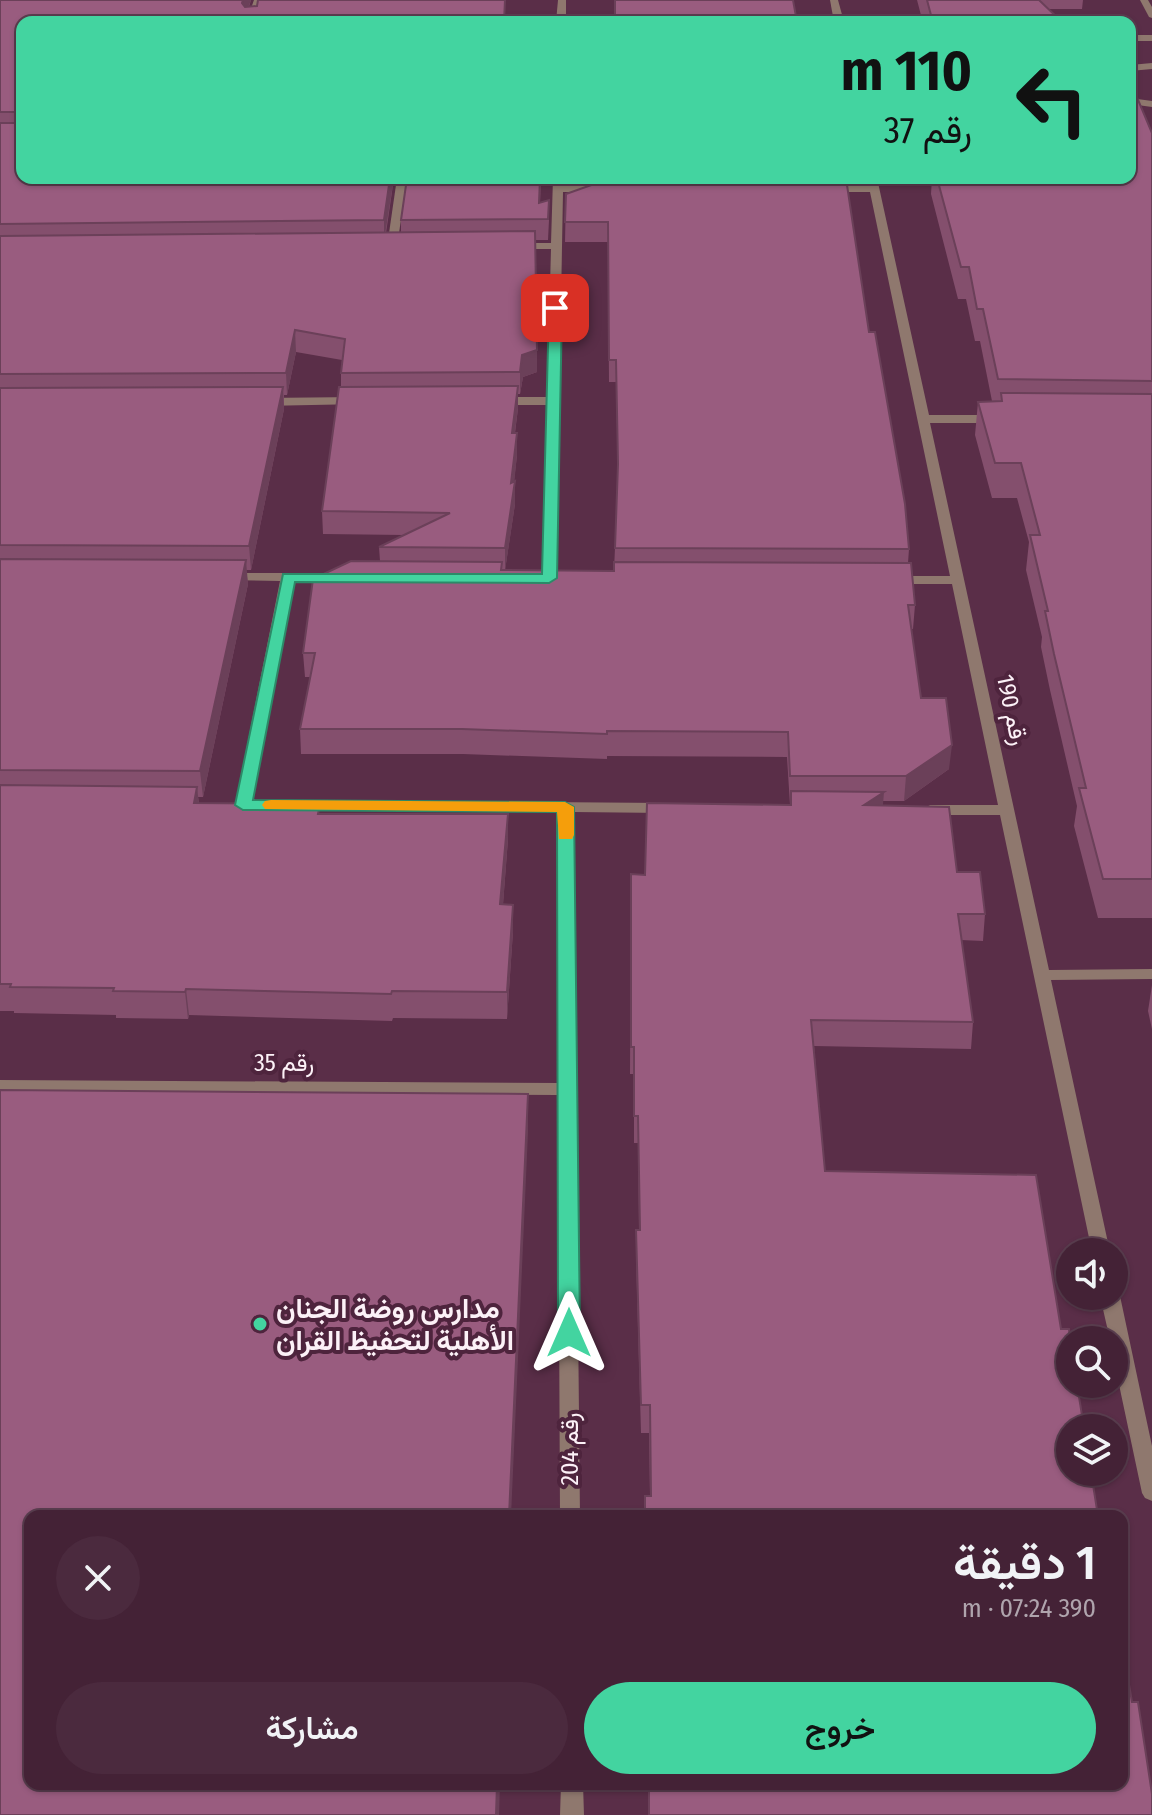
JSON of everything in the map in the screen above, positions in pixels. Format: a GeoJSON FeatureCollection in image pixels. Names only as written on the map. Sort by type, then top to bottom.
{"type":"FeatureCollection","features":[{"type":"Feature","properties":{"kind":"street"},"geometry":{"type":"LineString","coordinates":[[1144,0],[1152,15]]}},
{"type":"Feature","properties":{"kind":"street"},"geometry":{"type":"LineString","coordinates":[[392,247],[401,184]]}},
{"type":"Feature","properties":{"kind":"street"},"geometry":{"type":"LineString","coordinates":[[549,578],[558,184],[605,189]]}},
{"type":"Feature","properties":{"kind":"street"},"geometry":{"type":"LineString","coordinates":[[811,189],[873,184]]}},
{"type":"Feature","properties":{"kind":"street","name":"رقم 190"},"geometry":{"type":"LineString","coordinates":[[873,184],[1098,1238]]}},
{"type":"Feature","properties":{"kind":"street"},"geometry":{"type":"LineString","coordinates":[[497,246],[557,246]]}},
{"type":"Feature","properties":{"kind":"street"},"geometry":{"type":"LineString","coordinates":[[376,248],[407,247]]}},
{"type":"Feature","properties":{"kind":"street"},"geometry":{"type":"LineString","coordinates":[[253,402],[379,401]]}},
{"type":"Feature","properties":{"kind":"street"},"geometry":{"type":"LineString","coordinates":[[490,401],[553,401]]}},
{"type":"Feature","properties":{"kind":"street"},"geometry":{"type":"LineString","coordinates":[[923,419],[1014,420]]}},
{"type":"Feature","properties":{"kind":"street"},"geometry":{"type":"LineString","coordinates":[[212,577],[350,577]]}},
{"type":"Feature","properties":{"kind":"street"},"geometry":{"type":"LineString","coordinates":[[288,577],[251,805],[676,808]]}},
{"type":"Feature","properties":{"kind":"street"},"geometry":{"type":"LineString","coordinates":[[534,578],[565,578]]}},
{"type":"Feature","properties":{"kind":"street"},"geometry":{"type":"LineString","coordinates":[[879,580],[957,580]]}},
{"type":"Feature","properties":{"kind":"street","name":"رقم 204"},"geometry":{"type":"LineString","coordinates":[[565,807],[570,1510]]}},
{"type":"Feature","properties":{"kind":"street"},"geometry":{"type":"LineString","coordinates":[[912,810],[1007,810]]}},
{"type":"Feature","properties":{"kind":"street"},"geometry":{"type":"LineString","coordinates":[[1042,975],[1152,974]]}},
{"type":"Feature","properties":{"kind":"street","name":"رقم 35"},"geometry":{"type":"LineString","coordinates":[[0,1086],[567,1089]]}},
{"type":"Feature","properties":{"kind":"street"},"geometry":{"type":"LineString","coordinates":[[1113,1310],[1152,1493]]}},
{"type":"Feature","properties":{"kind":"street"},"geometry":{"type":"LineString","coordinates":[[572,1790],[572,1815]]}},
{"type":"Feature","properties":{"kind":"building"},"geometry":{"type":"Polygon","coordinates":[[[0,0],[243,0],[245,7],[257,6],[258,0],[505,0],[504,16],[16,16],[16,112],[0,112],[0,0]]]}},
{"type":"Feature","properties":{"kind":"building"},"geometry":{"type":"Polygon","coordinates":[[[615,0],[793,0],[796,16],[615,16],[615,0]]]}},
{"type":"Feature","properties":{"kind":"building"},"geometry":{"type":"Polygon","coordinates":[[[927,0],[1039,0],[1056,16],[931,16],[927,0]]]}},
{"type":"Feature","properties":{"kind":"building"},"geometry":{"type":"Polygon","coordinates":[[[1136,95],[1152,133],[1152,381],[998,379],[983,309],[977,309],[969,267],[961,267],[939,184],[1136,184],[1136,95]]]}},
{"type":"Feature","properties":{"kind":"building"},"geometry":{"type":"Polygon","coordinates":[[[0,123],[16,123],[16,184],[389,184],[384,220],[0,224],[0,123]]]}},
{"type":"Feature","properties":{"kind":"building"},"geometry":{"type":"Polygon","coordinates":[[[406,184],[540,184],[539,203],[549,200],[548,219],[401,220],[406,184]]]}},
{"type":"Feature","properties":{"kind":"building"},"geometry":{"type":"Polygon","coordinates":[[[594,184],[847,185],[869,332],[875,332],[905,504],[909,549],[615,548],[618,464],[616,360],[609,360],[608,222],[565,222],[566,194],[594,184]]]}},
{"type":"Feature","properties":{"kind":"building"},"geometry":{"type":"Polygon","coordinates":[[[535,231],[537,350],[522,355],[520,372],[341,373],[345,339],[295,330],[286,373],[0,374],[0,236],[535,231]]]}},
{"type":"Feature","properties":{"kind":"building"},"geometry":{"type":"Polygon","coordinates":[[[518,386],[512,433],[517,433],[511,483],[515,481],[505,548],[379,547],[450,513],[322,511],[339,387],[518,386]]]}},
{"type":"Feature","properties":{"kind":"building"},"geometry":{"type":"Polygon","coordinates":[[[283,387],[249,546],[0,545],[0,388],[283,387]]]}},
{"type":"Feature","properties":{"kind":"building"},"geometry":{"type":"Polygon","coordinates":[[[1001,393],[1152,394],[1152,879],[1103,879],[1079,788],[1086,788],[1030,535],[1040,535],[1021,463],[995,463],[978,402],[1002,401],[1001,393]]]}},
{"type":"Feature","properties":{"kind":"building"},"geometry":{"type":"Polygon","coordinates":[[[0,559],[246,560],[200,771],[0,770],[0,559]]]}},
{"type":"Feature","properties":{"kind":"building"},"geometry":{"type":"Polygon","coordinates":[[[351,561],[502,562],[501,570],[614,571],[614,562],[911,563],[915,605],[908,605],[921,698],[946,698],[952,745],[906,776],[790,776],[788,732],[607,731],[607,734],[462,729],[300,729],[315,653],[303,653],[313,579],[351,561]]]}},
{"type":"Feature","properties":{"kind":"building"},"geometry":{"type":"Polygon","coordinates":[[[0,785],[197,787],[194,803],[320,804],[318,814],[508,814],[500,904],[513,905],[507,992],[113,991],[114,988],[10,987],[11,984],[0,984],[0,785]]]}},
{"type":"Feature","properties":{"kind":"building"},"geometry":{"type":"Polygon","coordinates":[[[791,791],[884,792],[864,805],[949,807],[957,872],[980,872],[985,914],[958,914],[973,1022],[811,1020],[825,1171],[1036,1175],[1061,1326],[1056,1326],[1056,1398],[1079,1398],[1082,1414],[1056,1414],[1056,1486],[1093,1486],[1097,1510],[645,1510],[645,1496],[651,1496],[650,1405],[641,1405],[636,1230],[640,1230],[638,1116],[634,1116],[634,1047],[631,1047],[631,874],[645,875],[647,803],[791,805],[791,791]]]}},
{"type":"Feature","properties":{"kind":"building","name":"مدارس روضة الجنان الأهلية لتحفيظ القران"},"geometry":{"type":"Polygon","coordinates":[[[0,1090],[528,1094],[509,1510],[24,1510],[24,1790],[497,1790],[496,1815],[0,1815],[0,1090]]]}},
{"type":"Feature","properties":{"kind":"building"},"geometry":{"type":"Polygon","coordinates":[[[1128,1679],[1132,1702],[1138,1702],[1152,1794],[1152,1815],[649,1815],[649,1790],[1128,1790],[1128,1679]]]}},
{"type":"Feature","properties":{"kind":"slow traffic"},"geometry":{"type":"LineString","coordinates":[[271,805],[565,807],[565,835]]}},
{"type":"Feature","properties":{"kind":"place","name":"مدارس روضة الجنان الأهلية لتحفيظ القران"},"geometry":{"type":"Point","coordinates":[260,1324]}},
{"type":"Feature","properties":{"kind":"route"},"geometry":{"type":"LineString","coordinates":[[555,308],[549,578],[288,577],[243,805],[565,807],[569,1333]]}}]}
